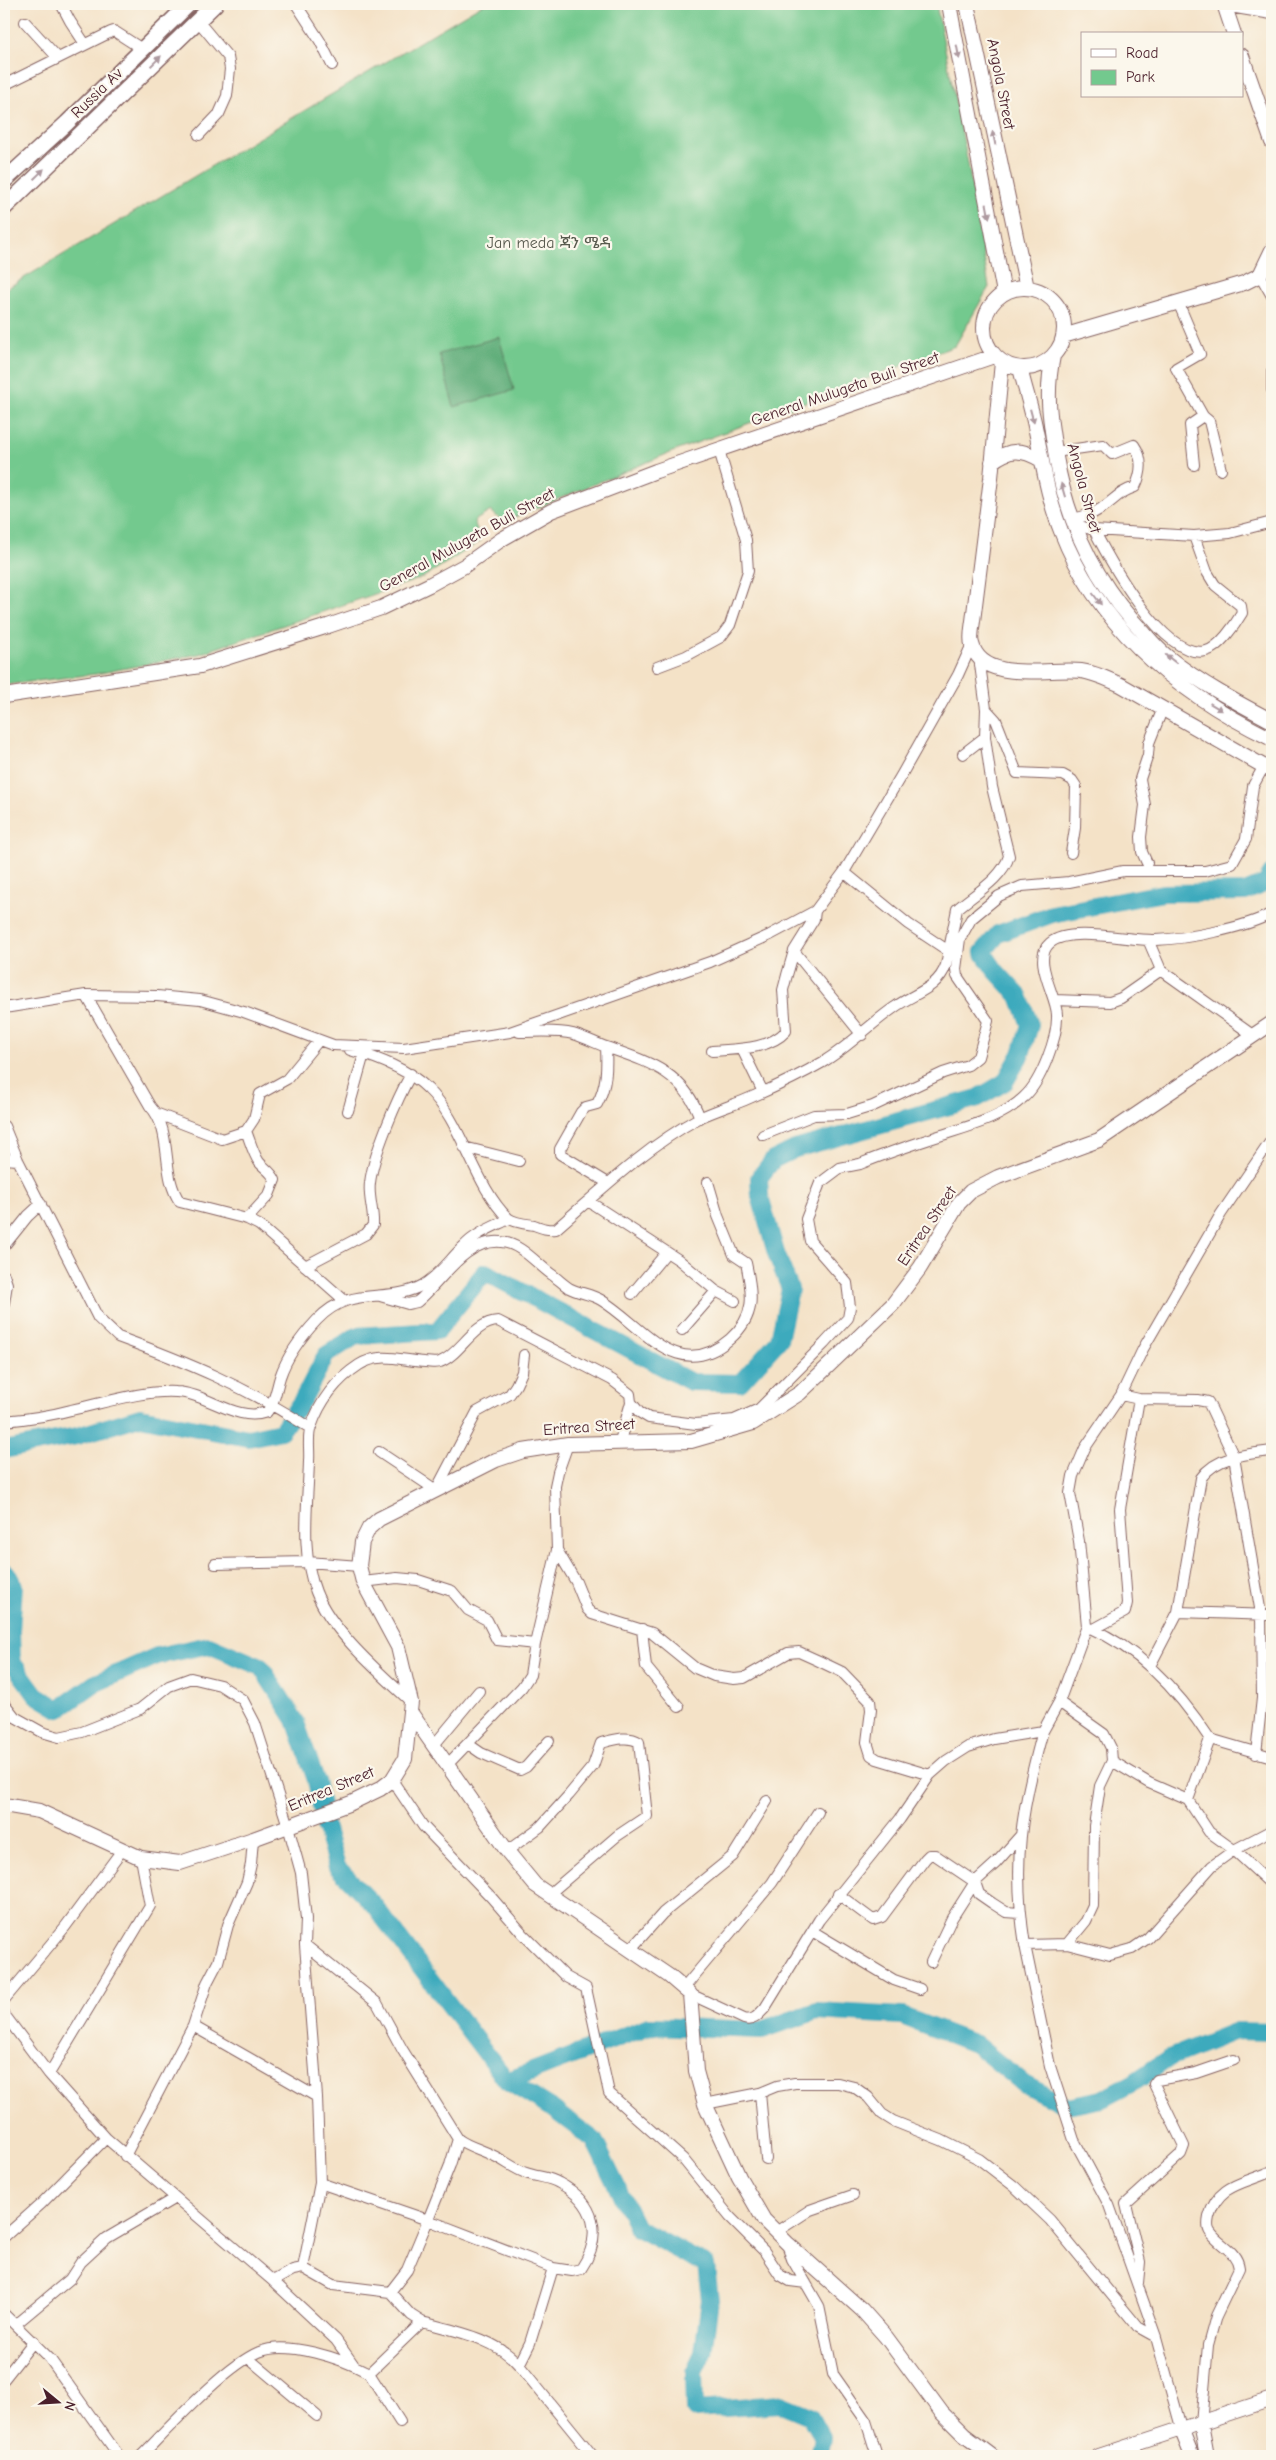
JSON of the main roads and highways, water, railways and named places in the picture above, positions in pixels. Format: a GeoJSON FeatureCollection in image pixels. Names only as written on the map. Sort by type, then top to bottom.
{"type":"FeatureCollection","features":[{"type":"Feature","properties":{"kind":"main road","name":"Russia Av"},"geometry":{"type":"LineString","coordinates":[[4,181],[189,4]]}},
{"type":"Feature","properties":{"kind":"main road","name":"Russia Av"},"geometry":{"type":"LineString","coordinates":[[6,201],[215,4]]}},
{"type":"Feature","properties":{"kind":"main road"},"geometry":{"type":"LineString","coordinates":[[949,4],[1004,294]]}},
{"type":"Feature","properties":{"kind":"main road","name":"Angola Street"},"geometry":{"type":"LineString","coordinates":[[967,4],[1027,288]]}},
{"type":"Feature","properties":{"kind":"main road"},"geometry":{"type":"LineString","coordinates":[[1233,32],[1224,4],[1272,12]]}},
{"type":"Feature","properties":{"kind":"main road"},"geometry":{"type":"LineString","coordinates":[[1244,62],[1272,142]]}},
{"type":"Feature","properties":{"kind":"main road"},"geometry":{"type":"LineString","coordinates":[[981,172],[1000,167]]}},
{"type":"Feature","properties":{"kind":"main road"},"geometry":{"type":"LineString","coordinates":[[1064,336],[1244,284],[1260,275],[1272,250]]}},
{"type":"Feature","properties":{"kind":"main road"},"geometry":{"type":"LineString","coordinates":[[998,359],[1020,368],[1032,368],[1044,364],[1053,356],[1064,336],[1063,319],[1056,304],[1048,296],[1027,288],[1015,289],[1004,294],[994,302],[987,312],[984,324],[984,336],[998,359],[992,462],[972,621],[972,644],[979,657],[1002,669],[1024,672],[1080,670],[1098,674],[1163,708],[1268,768]]}},
{"type":"Feature","properties":{"kind":"main road","name":"Angola Street"},"geometry":{"type":"LineString","coordinates":[[1053,356],[1047,392],[1055,452],[1080,554],[1127,616],[1167,657],[1227,697],[1272,721]]}},
{"type":"Feature","properties":{"kind":"main road","name":"General Mulugeta Buli Street"},"geometry":{"type":"LineString","coordinates":[[4,696],[200,666],[328,626],[381,608],[429,585],[464,566],[502,539],[551,511],[720,450],[998,359]]}},
{"type":"Feature","properties":{"kind":"main road"},"geometry":{"type":"LineString","coordinates":[[1020,368],[1036,430],[1041,460],[1061,531],[1080,554],[1087,586],[1116,624],[1168,676],[1212,705],[1272,738]]}},
{"type":"Feature","properties":{"kind":"main road"},"geometry":{"type":"LineString","coordinates":[[992,462],[1006,452],[1014,450],[1023,451],[1041,460]]}},
{"type":"Feature","properties":{"kind":"main road","name":"Eritrea Street"},"geometry":{"type":"LineString","coordinates":[[4,1805],[38,1812],[140,1858],[180,1863],[253,1839],[351,1803],[380,1789],[392,1780],[405,1759],[411,1707],[398,1647],[363,1582],[359,1566],[362,1542],[379,1518],[496,1460],[548,1446],[620,1441],[691,1441],[753,1423],[800,1393],[893,1304],[920,1268],[960,1203],[971,1191],[998,1177],[1099,1140],[1272,1023]]}},
{"type":"Feature","properties":{"kind":"main road"},"geometry":{"type":"LineString","coordinates":[[411,1707],[434,1745],[507,1851],[529,1878],[548,1895],[687,1991],[692,2017],[698,2083],[705,2104],[739,2177],[764,2220],[862,2310],[886,2337],[942,2413],[964,2435],[992,2456]]}},
{"type":"Feature","properties":{"kind":"main road"},"geometry":{"type":"LineString","coordinates":[[1099,2456],[1182,2431],[1272,2399]]}},
{"type":"Feature","properties":{"kind":"main road"},"geometry":{"type":"LineString","coordinates":[[1202,2424],[1207,2456]]}},
{"type":"Feature","properties":{"kind":"main road"},"geometry":{"type":"LineString","coordinates":[[1182,2431],[1192,2456]]}},
{"type":"Feature","properties":{"kind":"waterway"},"geometry":{"type":"LineString","coordinates":[[4,1450],[77,1436],[140,1417],[248,1438],[281,1431],[303,1399],[326,1355],[356,1336],[437,1331],[485,1272],[691,1382],[740,1383],[779,1340],[790,1289],[776,1253],[760,1196],[759,1178],[773,1160],[795,1149],[978,1098],[1005,1082],[1021,1054],[1030,1025],[1019,996],[995,970],[983,952],[998,934],[1052,914],[1163,893],[1245,892],[1266,883],[1272,873]]}},
{"type":"Feature","properties":{"kind":"waterway"},"geometry":{"type":"LineString","coordinates":[[4,1573],[7,1573],[14,1586],[11,1631],[12,1662],[36,1695],[59,1709],[94,1684],[157,1656],[209,1645],[261,1667],[295,1720],[316,1780],[325,1826],[337,1867],[373,1904],[507,2081],[554,2110],[594,2140],[637,2228],[706,2265],[710,2300],[703,2353],[694,2372],[695,2410],[781,2404],[810,2416],[822,2438],[818,2456]]}},
{"type":"Feature","properties":{"kind":"waterway"},"geometry":{"type":"LineString","coordinates":[[507,2081],[649,2026],[762,2030],[817,2011],[902,2016],[975,2044],[1024,2084],[1067,2106],[1102,2099],[1136,2081],[1169,2058],[1236,2031],[1272,2032]]}},
{"type":"Feature","properties":{"kind":"park label","name":"Jan meda ጃን ሜዳ"},"geometry":{"type":"Point","coordinates":[549,243]}}]}
